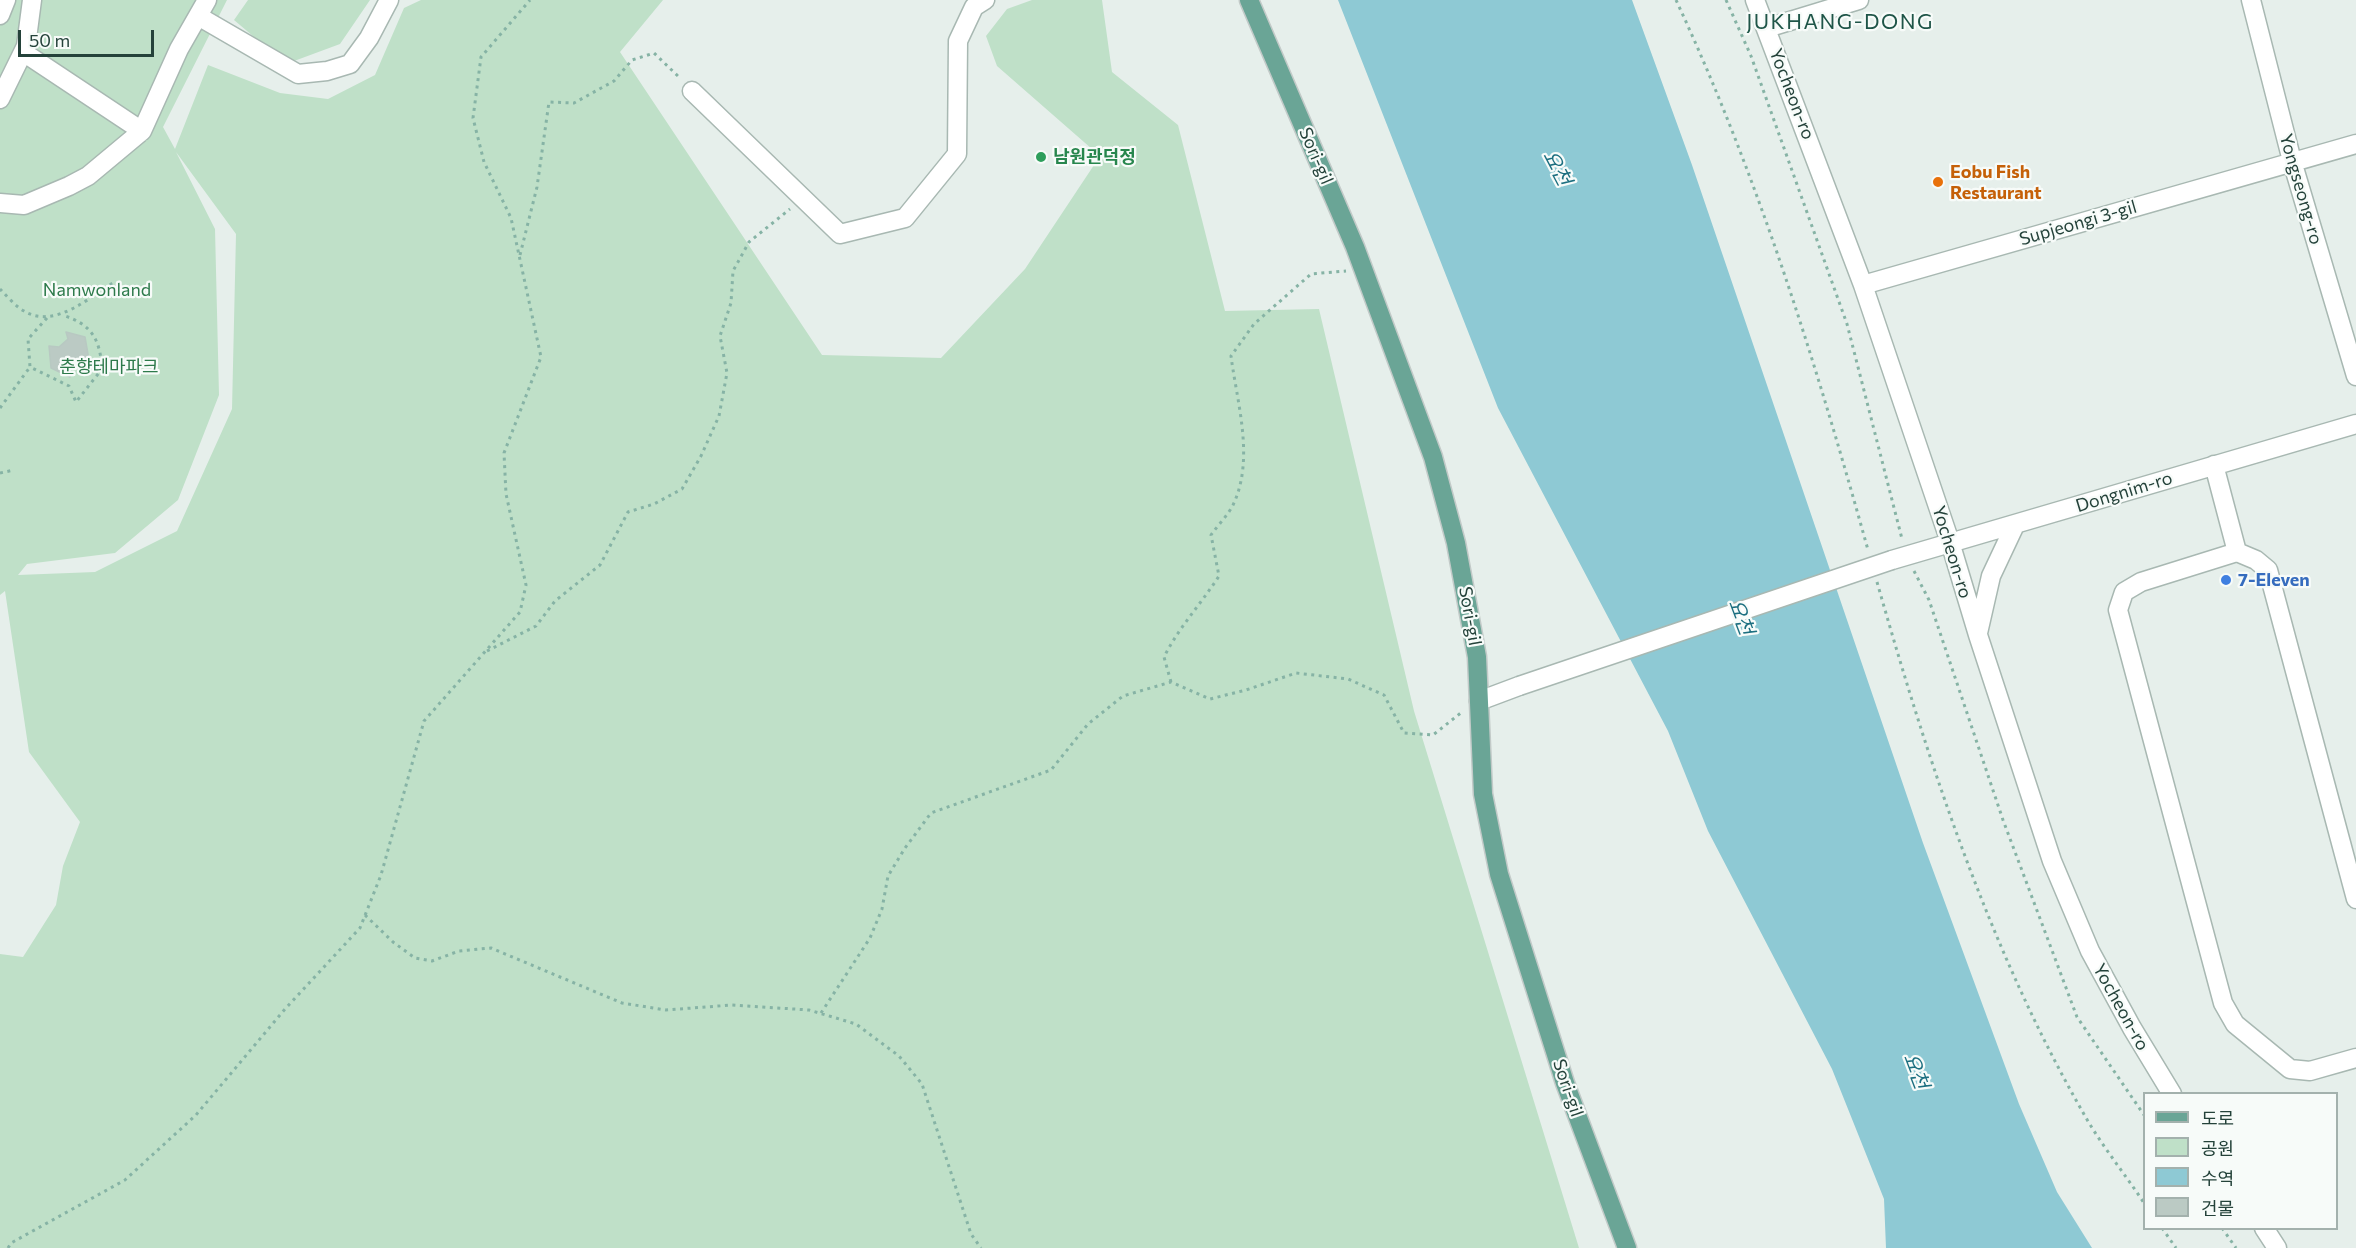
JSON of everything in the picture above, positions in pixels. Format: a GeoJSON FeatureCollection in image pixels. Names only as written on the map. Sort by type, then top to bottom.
{"type":"FeatureCollection","features":[{"type":"Feature","properties":{"kind":"main road","name":"Sori-gil"},"geometry":{"type":"LineString","coordinates":[[1249,0],[1360,261],[1433,457],[1456,543],[1477,657],[1483,794],[1499,874],[1565,1083],[1627,1248]]}},
{"type":"Feature","properties":{"kind":"street"},"geometry":{"type":"LineString","coordinates":[[0,15],[6,0]]}},
{"type":"Feature","properties":{"kind":"street"},"geometry":{"type":"LineString","coordinates":[[0,99],[23,52],[32,0]]}},
{"type":"Feature","properties":{"kind":"street"},"geometry":{"type":"LineString","coordinates":[[0,203],[24,204],[69,186],[88,176],[142,131],[179,49],[203,8],[298,74],[327,71],[350,64],[369,38],[389,0]]}},
{"type":"Feature","properties":{"kind":"street"},"geometry":{"type":"LineString","coordinates":[[692,91],[840,234],[905,218],[957,154],[958,41],[974,7],[985,0]]}},
{"type":"Feature","properties":{"kind":"street","name":"Yocheon-ro"},"geometry":{"type":"LineString","coordinates":[[1755,0],[1863,285],[1950,542],[2052,861],[2090,951],[2132,1028],[2171,1092]]}},
{"type":"Feature","properties":{"kind":"street"},"geometry":{"type":"LineString","coordinates":[[1767,28],[1859,0]]}},
{"type":"Feature","properties":{"kind":"street","name":"Yongseong-ro"},"geometry":{"type":"LineString","coordinates":[[2251,0],[2292,161],[2356,376]]}},
{"type":"Feature","properties":{"kind":"street"},"geometry":{"type":"LineString","coordinates":[[23,52],[142,131]]}},
{"type":"Feature","properties":{"kind":"street","name":"Supjeongi 3-gil"},"geometry":{"type":"LineString","coordinates":[[1863,285],[2356,144]]}},
{"type":"Feature","properties":{"kind":"street","name":"Dongnim-ro"},"geometry":{"type":"LineString","coordinates":[[1479,701],[1892,560],[2356,424]]}},
{"type":"Feature","properties":{"kind":"street"},"geometry":{"type":"LineString","coordinates":[[2214,465],[2237,552]]}},
{"type":"Feature","properties":{"kind":"street"},"geometry":{"type":"LineString","coordinates":[[1978,635],[1991,576],[2014,525]]}},
{"type":"Feature","properties":{"kind":"street"},"geometry":{"type":"LineString","coordinates":[[2356,899],[2268,570],[2256,560],[2237,552],[2141,582],[2124,592],[2118,610],[2223,1003],[2235,1024],[2290,1069],[2310,1071],[2356,1058]]}},
{"type":"Feature","properties":{"kind":"street"},"geometry":{"type":"LineString","coordinates":[[2265,1230],[2277,1248]]}},
{"type":"Feature","properties":{"kind":"path"},"geometry":{"type":"LineString","coordinates":[[8,1248],[11,1243],[125,1180],[196,1115],[285,1009],[360,928],[381,874],[424,721],[520,612],[526,585],[506,494],[504,453],[541,357],[511,218],[484,162],[473,118],[481,57],[530,0]]}},
{"type":"Feature","properties":{"kind":"path"},"geometry":{"type":"LineString","coordinates":[[1676,0],[1707,67],[1773,243],[1832,425],[1869,553]]}},
{"type":"Feature","properties":{"kind":"path"},"geometry":{"type":"LineString","coordinates":[[520,256],[537,187],[549,102],[574,103],[614,81],[632,60],[654,53],[692,91]]}},
{"type":"Feature","properties":{"kind":"path"},"geometry":{"type":"LineString","coordinates":[[483,653],[536,626],[555,601],[600,565],[628,512],[654,504],[682,489],[719,416],[727,374],[720,336],[731,303],[733,271],[749,242],[804,200]]}},
{"type":"Feature","properties":{"kind":"path"},"geometry":{"type":"LineString","coordinates":[[1172,682],[1164,657],[1177,632],[1200,606],[1219,576],[1211,535],[1233,505],[1242,466],[1242,422],[1231,356],[1254,324],[1311,274],[1345,271],[1360,261]]}},
{"type":"Feature","properties":{"kind":"path"},"geometry":{"type":"LineString","coordinates":[[0,288],[25,312],[47,318],[62,315],[116,281]]}},
{"type":"Feature","properties":{"kind":"path"},"geometry":{"type":"LineString","coordinates":[[30,367],[69,386],[76,402],[102,369],[101,348],[82,321],[62,315]]}},
{"type":"Feature","properties":{"kind":"path"},"geometry":{"type":"LineString","coordinates":[[0,408],[30,367],[28,339],[47,318]]}},
{"type":"Feature","properties":{"kind":"path"},"geometry":{"type":"LineString","coordinates":[[0,474],[14,470]]}},
{"type":"Feature","properties":{"kind":"path"},"geometry":{"type":"LineString","coordinates":[[1875,573],[1945,800],[2018,987],[2086,1118],[2143,1200]]}},
{"type":"Feature","properties":{"kind":"path"},"geometry":{"type":"LineString","coordinates":[[821,1013],[870,938],[882,909],[888,876],[931,813],[1051,770],[1088,724],[1123,696],[1172,682],[1210,699],[1246,690],[1296,673],[1348,679],[1384,694],[1404,733],[1433,735],[1479,701]]}},
{"type":"Feature","properties":{"kind":"path"},"geometry":{"type":"LineString","coordinates":[[365,915],[393,942],[415,958],[432,961],[459,951],[491,948],[622,1003],[666,1010],[732,1005],[809,1010],[855,1024],[899,1056],[922,1084],[971,1234],[981,1248]]}},
{"type":"Feature","properties":{"kind":"path"},"geometry":{"type":"LineString","coordinates":[[2163,1230],[2176,1248]]}},
{"type":"Feature","properties":{"kind":"path"},"geometry":{"type":"LineString","coordinates":[[2223,1230],[2236,1248]]}},
{"type":"Feature","properties":{"kind":"green space"},"geometry":{"type":"Polygon","coordinates":[[[0,0],[227,0],[163,127],[175,149],[208,65],[280,93],[328,99],[375,75],[404,8],[421,0],[663,0],[620,52],[822,355],[941,358],[1025,269],[1100,156],[997,66],[986,36],[1007,9],[1032,0],[1102,0],[1112,72],[1178,125],[1225,311],[1319,309],[1414,711],[1579,1248],[0,1248],[0,954],[23,957],[56,905],[63,866],[80,822],[29,752],[5,591],[0,595],[0,0]],[[176,152],[215,229],[219,395],[178,500],[115,553],[27,564],[18,575],[95,572],[177,531],[232,409],[236,234],[176,152]]]}},
{"type":"Feature","properties":{"kind":"green space"},"geometry":{"type":"Polygon","coordinates":[[[248,0],[370,0],[340,44],[286,64],[234,20],[248,0]]]}},
{"type":"Feature","properties":{"kind":"water","name":"요천"},"geometry":{"type":"Polygon","coordinates":[[[1338,0],[1632,0],[1692,165],[1923,843],[2019,1104],[2057,1192],[2092,1248],[1886,1248],[1884,1199],[1832,1069],[1708,831],[1668,731],[1498,408],[1338,0]]]}},
{"type":"Feature","properties":{"kind":"building"},"geometry":{"type":"Polygon","coordinates":[[[66,332],[85,337],[89,360],[81,357],[72,365],[70,377],[51,368],[49,346],[59,347],[68,339],[66,332]]]}},
{"type":"Feature","properties":{"kind":"place","name":"남원관덕정"},"geometry":{"type":"Point","coordinates":[1041,157]}},
{"type":"Feature","properties":{"kind":"place","name":"Eobu Fish Restaurant"},"geometry":{"type":"Point","coordinates":[1938,182]}},
{"type":"Feature","properties":{"kind":"place","name":"7-Eleven"},"geometry":{"type":"Point","coordinates":[2226,580]}},
{"type":"Feature","properties":{"kind":"district","name":"JUKHANG-DONG"},"geometry":{"type":"Point","coordinates":[1840,22]}},
{"type":"Feature","properties":{"kind":"park label","name":"Namwonland"},"geometry":{"type":"Point","coordinates":[97,290]}},
{"type":"Feature","properties":{"kind":"park label","name":"춘향테마파크"},"geometry":{"type":"Point","coordinates":[109,367]}}]}
